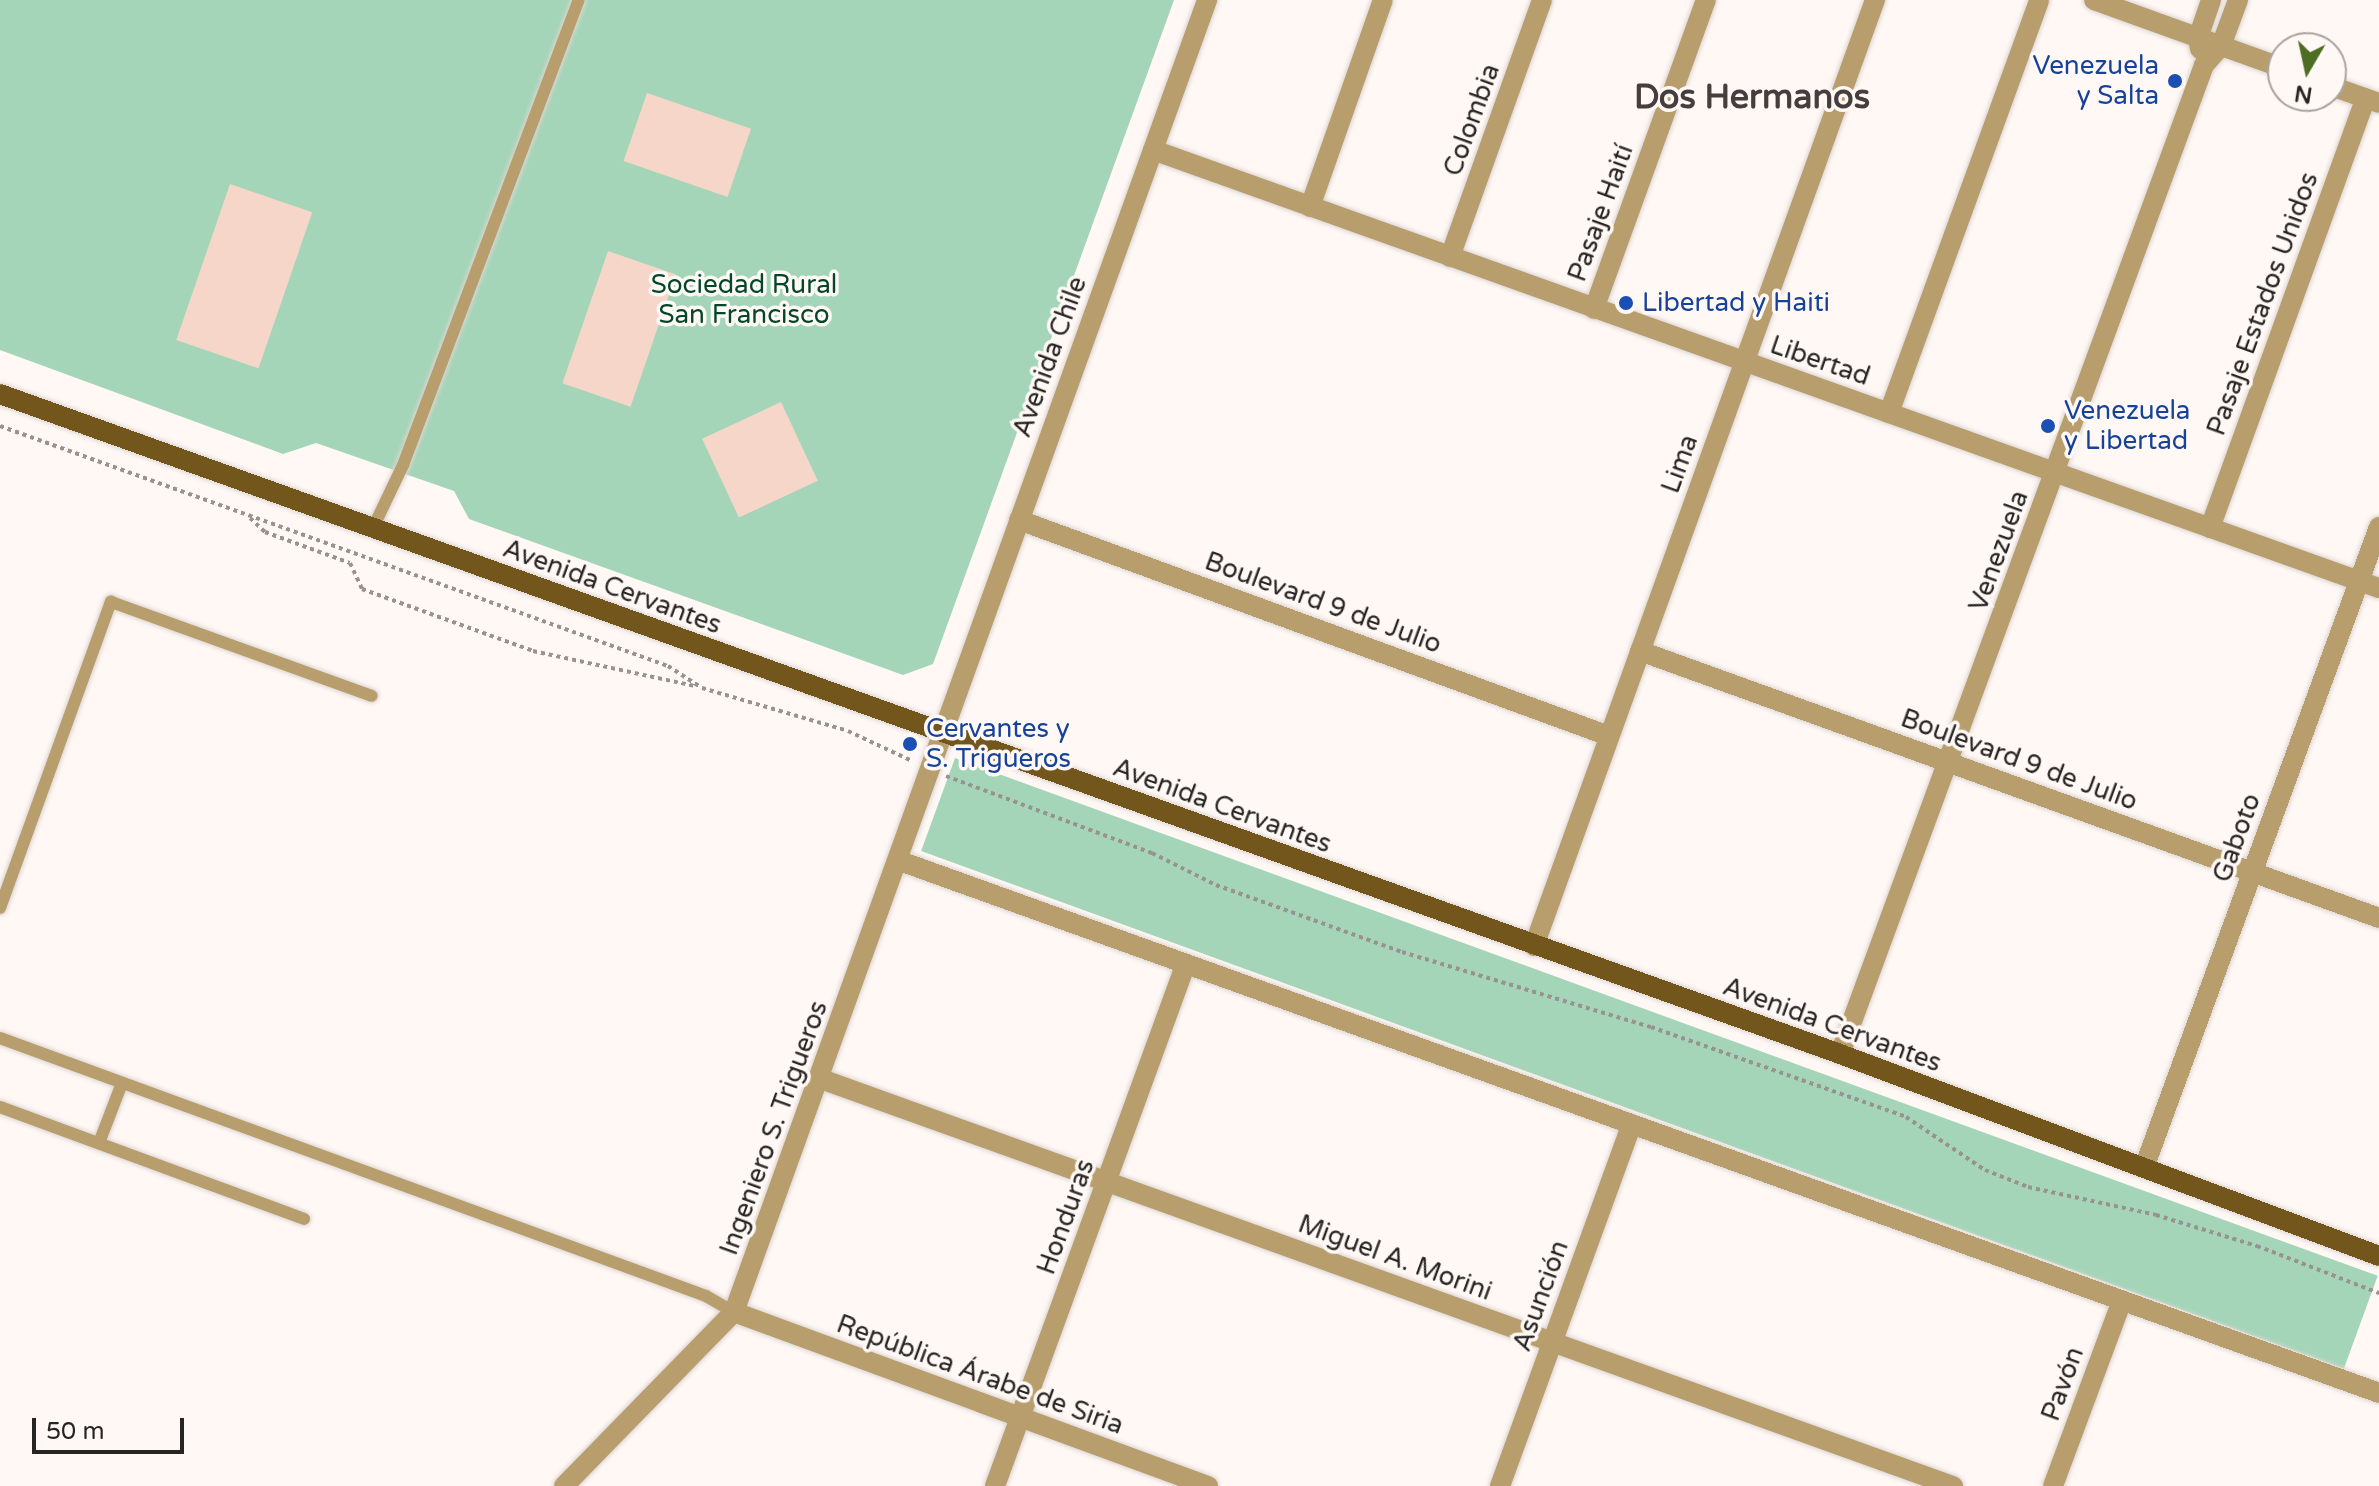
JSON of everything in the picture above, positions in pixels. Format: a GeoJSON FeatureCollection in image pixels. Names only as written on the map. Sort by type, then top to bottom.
{"type":"FeatureCollection","features":[{"type":"Feature","properties":{"kind":"main road","name":"Avenida Cervantes"},"geometry":{"type":"LineString","coordinates":[[0,394],[1840,1054],[2379,1256]]}},
{"type":"Feature","properties":{"kind":"street","name":"Avenida Chile"},"geometry":{"type":"LineString","coordinates":[[942,733],[1207,0]]}},
{"type":"Feature","properties":{"kind":"street"},"geometry":{"type":"LineString","coordinates":[[1310,207],[1383,0]]}},
{"type":"Feature","properties":{"kind":"street","name":"Colombia"},"geometry":{"type":"LineString","coordinates":[[1450,257],[1542,0]]}},
{"type":"Feature","properties":{"kind":"street","name":"Pasaje Haití"},"geometry":{"type":"LineString","coordinates":[[1594,309],[1706,0]]}},
{"type":"Feature","properties":{"kind":"street","name":"Lima"},"geometry":{"type":"LineString","coordinates":[[1534,946],[1875,0]]}},
{"type":"Feature","properties":{"kind":"street"},"geometry":{"type":"LineString","coordinates":[[1889,413],[2039,0]]}},
{"type":"Feature","properties":{"kind":"street"},"geometry":{"type":"LineString","coordinates":[[2094,0],[2267,62]]}},
{"type":"Feature","properties":{"kind":"street"},"geometry":{"type":"LineString","coordinates":[[2204,65],[2198,38],[2211,0]]}},
{"type":"Feature","properties":{"kind":"street","name":"Venezuela"},"geometry":{"type":"LineString","coordinates":[[1840,1054],[2204,65],[2221,46],[2238,0]]}},
{"type":"Feature","properties":{"kind":"street"},"geometry":{"type":"LineString","coordinates":[[2347,92],[2372,101]]}},
{"type":"Feature","properties":{"kind":"street","name":"Pasaje Estados Unidos"},"geometry":{"type":"LineString","coordinates":[[2210,528],[2372,101]]}},
{"type":"Feature","properties":{"kind":"street","name":"Libertad"},"geometry":{"type":"LineString","coordinates":[[1153,150],[2379,588]]}},
{"type":"Feature","properties":{"kind":"street","name":"Boulevard 9 de Julio"},"geometry":{"type":"LineString","coordinates":[[1019,520],[1609,736]]}},
{"type":"Feature","properties":{"kind":"street","name":"Gaboto"},"geometry":{"type":"LineString","coordinates":[[2144,1168],[2379,527]]}},
{"type":"Feature","properties":{"kind":"street","name":"Boulevard 9 de Julio"},"geometry":{"type":"LineString","coordinates":[[1640,651],[2379,918]]}},
{"type":"Feature","properties":{"kind":"street","name":"Ingeniero S. Trigueros"},"geometry":{"type":"LineString","coordinates":[[564,1486],[734,1312],[900,861],[942,733]]}},
{"type":"Feature","properties":{"kind":"street"},"geometry":{"type":"LineString","coordinates":[[900,861],[2379,1393]]}},
{"type":"Feature","properties":{"kind":"street","name":"Honduras"},"geometry":{"type":"LineString","coordinates":[[995,1486],[1185,966]]}},
{"type":"Feature","properties":{"kind":"street","name":"Miguel A. Morini"},"geometry":{"type":"LineString","coordinates":[[821,1079],[1953,1486]]}},
{"type":"Feature","properties":{"kind":"street","name":"Asunción"},"geometry":{"type":"LineString","coordinates":[[1500,1486],[1632,1124]]}},
{"type":"Feature","properties":{"kind":"street","name":"Pavón"},"geometry":{"type":"LineString","coordinates":[[2053,1486],[2122,1300]]}},
{"type":"Feature","properties":{"kind":"street","name":"República Árabe de Siria"},"geometry":{"type":"LineString","coordinates":[[734,1312],[1208,1486]]}},
{"type":"Feature","properties":{"kind":"lane"},"geometry":{"type":"LineString","coordinates":[[373,528],[403,465],[579,0]]}},
{"type":"Feature","properties":{"kind":"lane"},"geometry":{"type":"LineString","coordinates":[[0,908],[111,602],[372,696]]}},
{"type":"Feature","properties":{"kind":"lane"},"geometry":{"type":"LineString","coordinates":[[0,1038],[706,1296],[734,1312]]}},
{"type":"Feature","properties":{"kind":"lane"},"geometry":{"type":"LineString","coordinates":[[99,1143],[122,1083]]}},
{"type":"Feature","properties":{"kind":"lane"},"geometry":{"type":"LineString","coordinates":[[0,1107],[304,1219]]}},
{"type":"Feature","properties":{"kind":"path"},"geometry":{"type":"LineString","coordinates":[[0,426],[668,666],[702,688]]}},
{"type":"Feature","properties":{"kind":"path"},"geometry":{"type":"LineString","coordinates":[[248,517],[265,532],[350,563],[362,589],[533,651],[702,688],[848,731],[930,770],[1152,853],[1216,885],[1284,910],[1651,1027],[1906,1117],[1985,1170],[2028,1187],[2156,1215],[2257,1246],[2379,1293]]}},
{"type":"Feature","properties":{"kind":"green space","name":"Sociedad Rural San Francisco"},"geometry":{"type":"Polygon","coordinates":[[[0,0],[1174,0],[933,664],[903,675],[469,519],[454,491],[316,443],[283,454],[0,350],[0,0]]]}},
{"type":"Feature","properties":{"kind":"green space"},"geometry":{"type":"Polygon","coordinates":[[[955,758],[2378,1276],[2344,1369],[921,851],[955,758]]]}},
{"type":"Feature","properties":{"kind":"building"},"geometry":{"type":"Polygon","coordinates":[[[647,93],[751,129],[728,197],[624,161],[647,93]]]}},
{"type":"Feature","properties":{"kind":"building"},"geometry":{"type":"Polygon","coordinates":[[[230,184],[312,212],[259,368],[176,340],[230,184]]]}},
{"type":"Feature","properties":{"kind":"building"},"geometry":{"type":"Polygon","coordinates":[[[608,251],[676,274],[630,407],[562,383],[608,251]]]}},
{"type":"Feature","properties":{"kind":"building"},"geometry":{"type":"Polygon","coordinates":[[[781,402],[818,481],[739,518],[702,439],[781,402]]]}},
{"type":"Feature","properties":{"kind":"place","name":"Venezuela y Salta"},"geometry":{"type":"Point","coordinates":[2175,81]}},
{"type":"Feature","properties":{"kind":"place","name":"Libertad y Haiti"},"geometry":{"type":"Point","coordinates":[1626,303]}},
{"type":"Feature","properties":{"kind":"place","name":"Venezuela y Libertad"},"geometry":{"type":"Point","coordinates":[2048,426]}},
{"type":"Feature","properties":{"kind":"place","name":"Cervantes y S. Trigueros"},"geometry":{"type":"Point","coordinates":[910,744]}},
{"type":"Feature","properties":{"kind":"district","name":"Dos Hermanos"},"geometry":{"type":"Point","coordinates":[1752,98]}}]}
